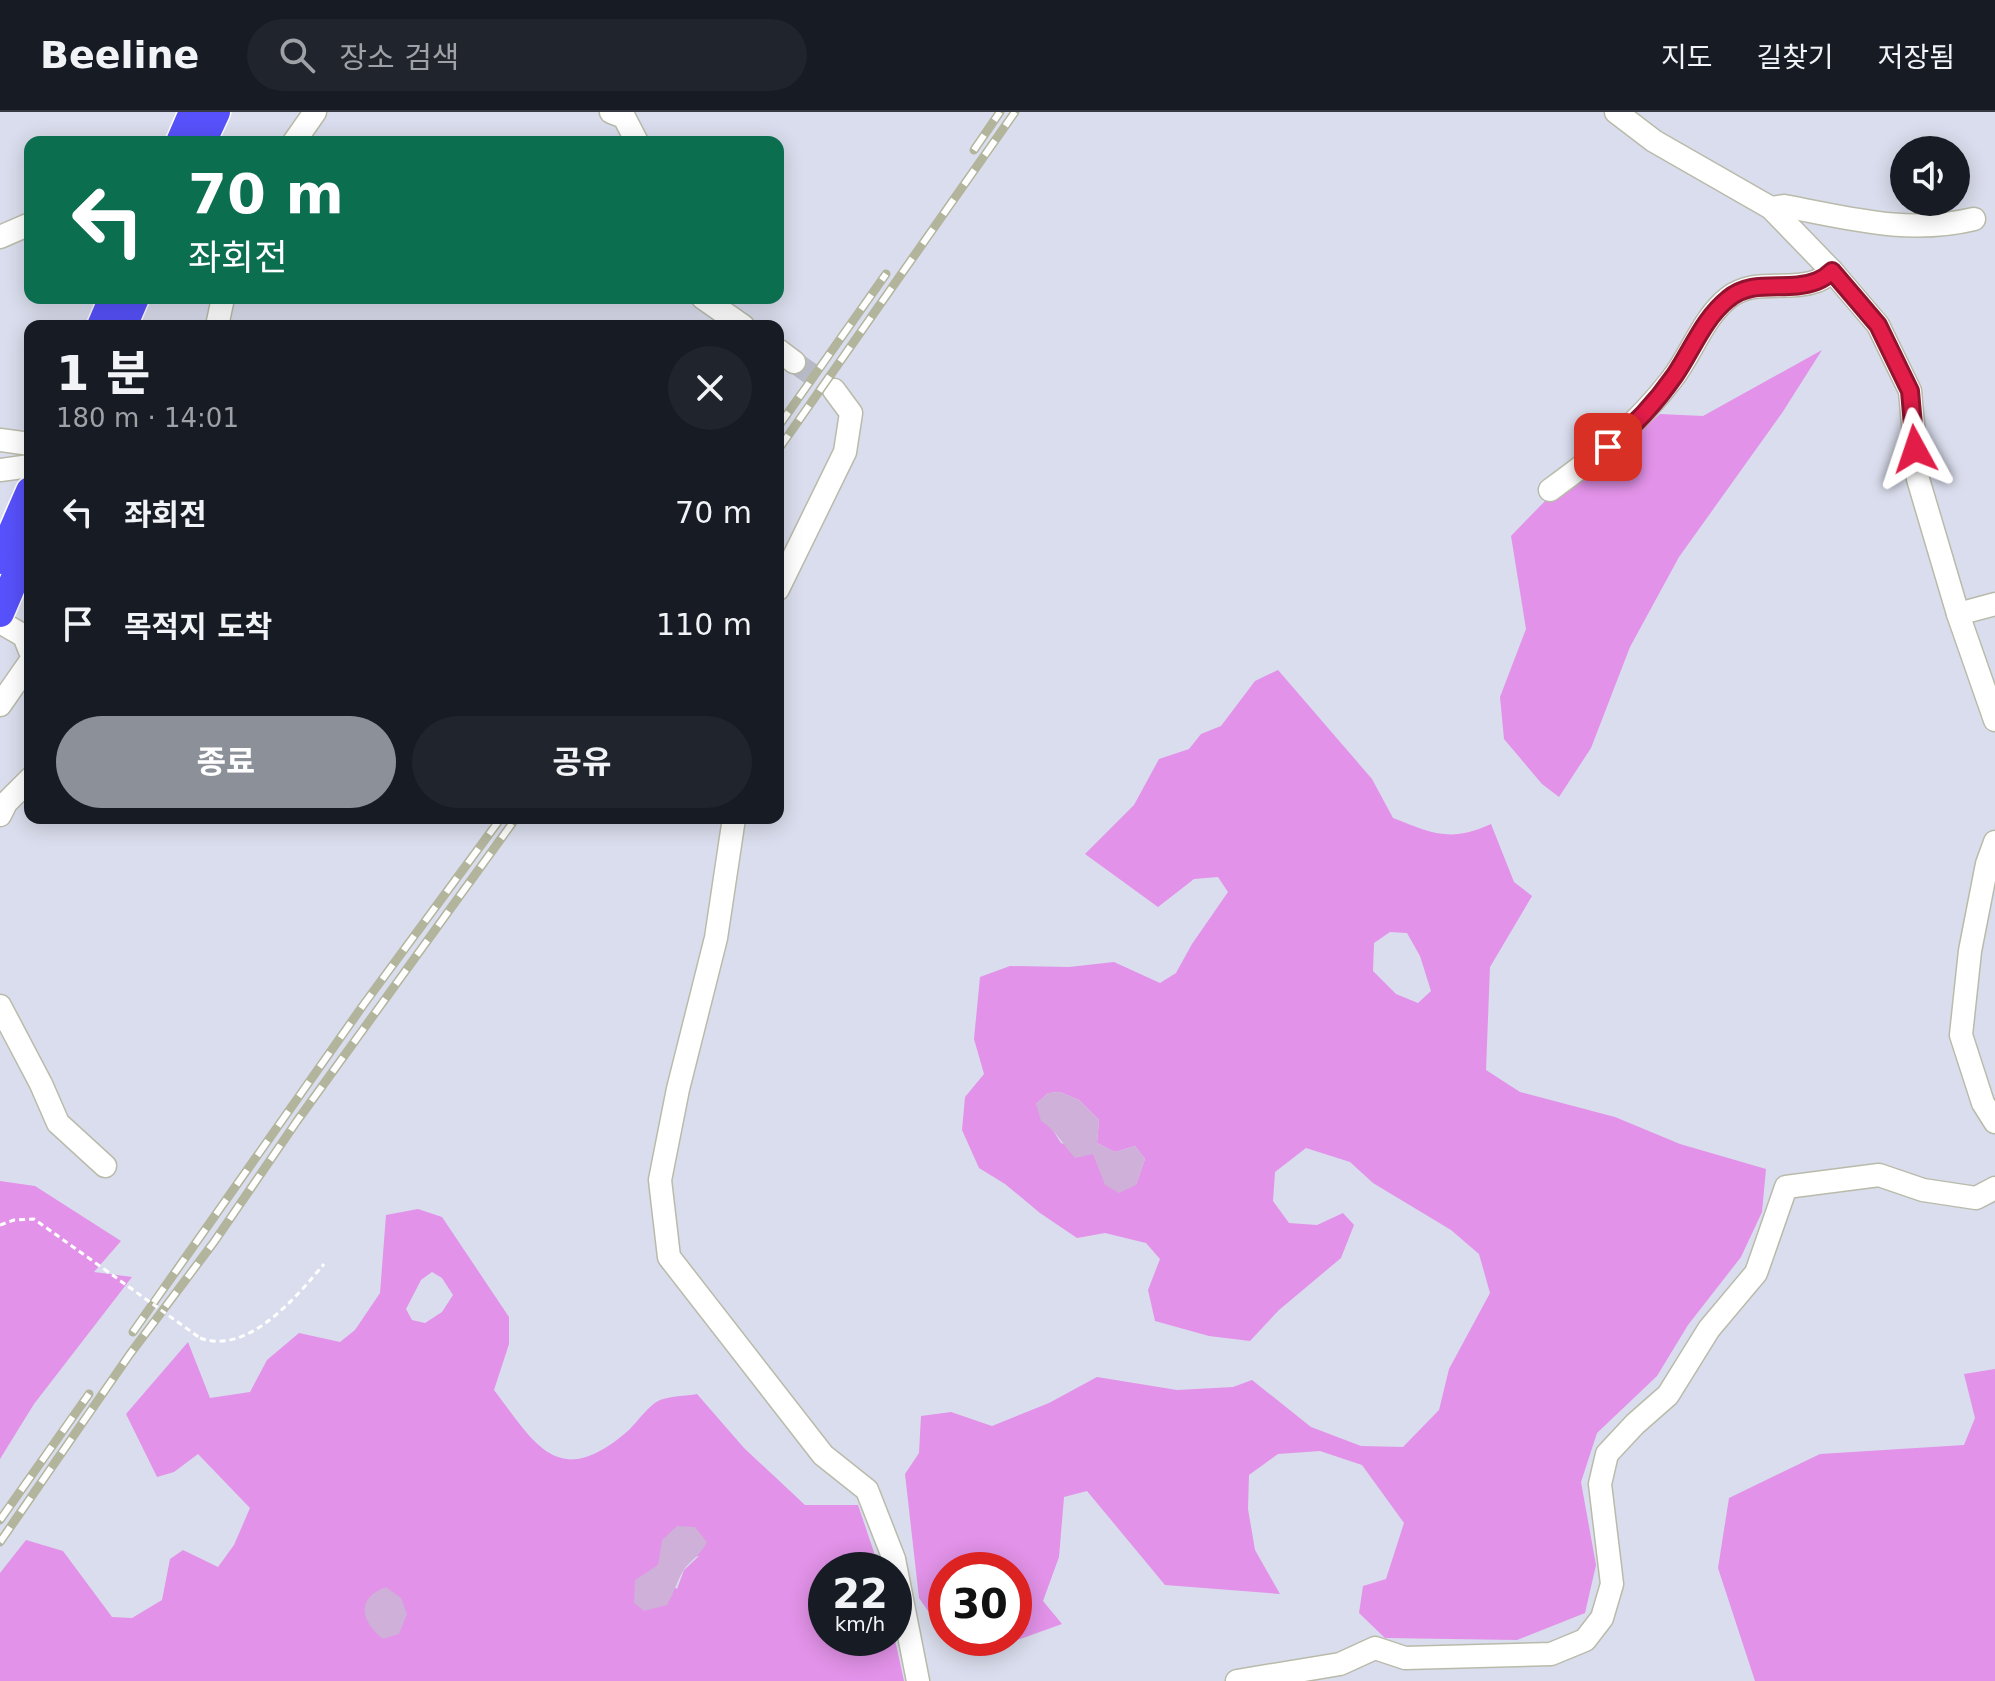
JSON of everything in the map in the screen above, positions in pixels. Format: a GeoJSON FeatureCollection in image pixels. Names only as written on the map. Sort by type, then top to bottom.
{"type":"FeatureCollection","features":[{"type":"Feature","properties":{"kind":"main road"},"geometry":{"type":"LineString","coordinates":[[183,136],[193,112]]}},
{"type":"Feature","properties":{"kind":"main road"},"geometry":{"type":"LineString","coordinates":[[205,136],[216,112]]}},
{"type":"Feature","properties":{"kind":"main road"},"geometry":{"type":"LineString","coordinates":[[0,560],[24,505]]}},
{"type":"Feature","properties":{"kind":"main road"},"geometry":{"type":"LineString","coordinates":[[0,613],[24,557]]}},
{"type":"Feature","properties":{"kind":"street"},"geometry":{"type":"LineString","coordinates":[[298,136],[315,112]]}},
{"type":"Feature","properties":{"kind":"street"},"geometry":{"type":"LineString","coordinates":[[611,112],[624,117],[634,136]]}},
{"type":"Feature","properties":{"kind":"street"},"geometry":{"type":"LineString","coordinates":[[1616,112],[1654,141],[1771,208],[1832,271],[1878,325],[1910,391],[1918,479],[1958,614],[1995,720]]}},
{"type":"Feature","properties":{"kind":"street"},"geometry":{"type":"LineString","coordinates":[[1771,208],[1784,206],[1895,227],[1945,226],[1974,219]]}},
{"type":"Feature","properties":{"kind":"street"},"geometry":{"type":"LineString","coordinates":[[0,237],[24,227]]}},
{"type":"Feature","properties":{"kind":"street"},"geometry":{"type":"LineString","coordinates":[[1550,490],[1626,432],[1674,376],[1708,322],[1726,300],[1745,287],[1793,286],[1817,281],[1832,271]]}},
{"type":"Feature","properties":{"kind":"street"},"geometry":{"type":"LineString","coordinates":[[712,304],[734,320]]}},
{"type":"Feature","properties":{"kind":"street"},"geometry":{"type":"LineString","coordinates":[[784,577],[845,452],[851,413],[834,390]]}},
{"type":"Feature","properties":{"kind":"street"},"geometry":{"type":"LineString","coordinates":[[0,440],[24,443]]}},
{"type":"Feature","properties":{"kind":"street"},"geometry":{"type":"LineString","coordinates":[[0,470],[24,467]]}},
{"type":"Feature","properties":{"kind":"street"},"geometry":{"type":"LineString","coordinates":[[1958,614],[1995,604]]}},
{"type":"Feature","properties":{"kind":"street"},"geometry":{"type":"LineString","coordinates":[[0,622],[24,636]]}},
{"type":"Feature","properties":{"kind":"street"},"geometry":{"type":"LineString","coordinates":[[0,705],[24,671]]}},
{"type":"Feature","properties":{"kind":"street"},"geometry":{"type":"LineString","coordinates":[[0,815],[6,803],[24,785]]}},
{"type":"Feature","properties":{"kind":"street"},"geometry":{"type":"LineString","coordinates":[[733,824],[716,938],[678,1089],[660,1180],[669,1257],[823,1455],[867,1490],[894,1559],[918,1681]]}},
{"type":"Feature","properties":{"kind":"street"},"geometry":{"type":"LineString","coordinates":[[1995,842],[1987,864],[1970,951],[1961,1035],[1983,1103],[1995,1122]]}},
{"type":"Feature","properties":{"kind":"street"},"geometry":{"type":"LineString","coordinates":[[0,1006],[58,1123],[105,1166]]}},
{"type":"Feature","properties":{"kind":"street"},"geometry":{"type":"LineString","coordinates":[[1237,1681],[1340,1664],[1375,1648],[1405,1658],[1551,1654],[1585,1640],[1602,1618],[1612,1584],[1600,1484],[1607,1454],[1668,1395],[1709,1329],[1756,1273],[1786,1187],[1879,1175],[1923,1190],[1976,1198],[1995,1188]]}},
{"type":"Feature","properties":{"kind":"path"},"geometry":{"type":"LineString","coordinates":[[0,1225],[14,1220],[34,1219],[200,1338],[211,1342],[234,1338],[263,1325],[294,1300],[324,1264]]}},
{"type":"Feature","properties":{"kind":"shaded area"},"geometry":{"type":"Polygon","coordinates":[[[1822,350],[1782,413],[1679,557],[1630,647],[1591,748],[1559,797],[1542,784],[1504,739],[1500,697],[1526,629],[1511,536],[1545,501],[1623,446],[1660,414],[1703,416],[1822,350]]]}},
{"type":"Feature","properties":{"kind":"shaded area"},"geometry":{"type":"Polygon","coordinates":[[[1278,670],[1372,779],[1393,818],[1441,834],[1464,833],[1491,824],[1514,882],[1532,896],[1490,967],[1486,1070],[1520,1092],[1615,1117],[1680,1144],[1766,1169],[1762,1212],[1741,1257],[1688,1325],[1657,1376],[1597,1433],[1581,1482],[1596,1565],[1585,1613],[1517,1640],[1385,1638],[1359,1613],[1363,1586],[1386,1579],[1404,1523],[1362,1465],[1320,1451],[1278,1454],[1249,1475],[1248,1509],[1255,1550],[1280,1594],[1165,1585],[1087,1491],[1064,1497],[1059,1557],[1043,1601],[1062,1624],[1032,1635],[1032,1552],[928,1552],[928,1611],[919,1598],[905,1474],[919,1453],[921,1416],[951,1412],[992,1426],[1049,1403],[1097,1377],[1177,1390],[1233,1387],[1252,1380],[1311,1427],[1361,1446],[1403,1447],[1439,1410],[1449,1369],[1490,1293],[1479,1254],[1451,1230],[1373,1183],[1350,1162],[1306,1148],[1275,1172],[1273,1201],[1289,1223],[1317,1225],[1343,1213],[1354,1225],[1341,1258],[1279,1310],[1250,1341],[1209,1336],[1155,1321],[1148,1290],[1160,1259],[1146,1243],[1105,1233],[1077,1238],[979,1168],[962,1130],[965,1097],[984,1074],[974,1039],[980,977],[1010,966],[1069,967],[1114,962],[1160,983],[1176,973],[1228,892],[1218,877],[1194,879],[1158,907],[1085,854],[1134,805],[1159,759],[1189,749],[1201,734],[1221,726],[1255,681],[1278,670]],[[1390,932],[1374,943],[1373,971],[1396,994],[1418,1003],[1431,991],[1420,956],[1407,933],[1390,932]],[[1060,1092],[1048,1093],[1036,1104],[1061,1143],[1093,1154],[1098,1165],[1136,1185],[1145,1159],[1135,1146],[1115,1152],[1097,1143],[1099,1120],[1079,1100],[1060,1092]]]}},
{"type":"Feature","properties":{"kind":"shaded area"},"geometry":{"type":"Polygon","coordinates":[[[1060,1092],[1079,1100],[1099,1120],[1097,1143],[1115,1152],[1135,1146],[1145,1159],[1136,1185],[1119,1193],[1105,1185],[1093,1154],[1075,1158],[1041,1121],[1036,1104],[1048,1093],[1060,1092]]]}},
{"type":"Feature","properties":{"kind":"shaded area"},"geometry":{"type":"Polygon","coordinates":[[[0,1181],[35,1186],[121,1241],[94,1272],[132,1277],[34,1404],[0,1459],[0,1181]]]}},
{"type":"Feature","properties":{"kind":"shaded area"},"geometry":{"type":"Polygon","coordinates":[[[418,1209],[442,1217],[509,1317],[509,1344],[494,1390],[523,1429],[551,1454],[567,1459],[584,1458],[605,1448],[629,1430],[656,1402],[697,1394],[744,1448],[805,1505],[858,1505],[874,1552],[808,1552],[808,1656],[899,1656],[904,1681],[0,1681],[0,1573],[26,1540],[63,1551],[112,1617],[132,1618],[162,1600],[170,1559],[183,1550],[218,1567],[234,1545],[250,1508],[198,1454],[174,1472],[157,1477],[126,1414],[188,1342],[210,1398],[250,1392],[267,1360],[299,1333],[340,1342],[355,1330],[380,1293],[386,1215],[418,1209]],[[432,1272],[421,1280],[406,1309],[412,1320],[425,1323],[442,1312],[453,1295],[442,1278],[432,1272]],[[699,1556],[658,1565],[650,1571],[677,1589],[684,1570],[699,1556]]]}},
{"type":"Feature","properties":{"kind":"shaded area"},"geometry":{"type":"Polygon","coordinates":[[[1995,1369],[1995,1681],[1755,1681],[1718,1568],[1729,1498],[1820,1454],[1964,1445],[1975,1418],[1964,1374],[1995,1369]]]}},
{"type":"Feature","properties":{"kind":"shaded area"},"geometry":{"type":"Polygon","coordinates":[[[677,1526],[695,1527],[707,1542],[683,1571],[667,1605],[644,1611],[634,1603],[635,1580],[658,1565],[662,1540],[677,1526]]]}},
{"type":"Feature","properties":{"kind":"shaded area"},"geometry":{"type":"Polygon","coordinates":[[[386,1587],[401,1598],[407,1614],[399,1634],[383,1639],[370,1625],[365,1611],[369,1597],[386,1587]]]}},
{"type":"Feature","properties":{"kind":"tunnel"},"geometry":{"type":"LineString","coordinates":[[794,362],[834,390]]}},
{"type":"Feature","properties":{"kind":"railway"},"geometry":{"type":"LineString","coordinates":[[974,150],[1000,112]]}},
{"type":"Feature","properties":{"kind":"railway"},"geometry":{"type":"LineString","coordinates":[[784,441],[1015,112]]}},
{"type":"Feature","properties":{"kind":"railway"},"geometry":{"type":"LineString","coordinates":[[784,418],[886,274]]}},
{"type":"Feature","properties":{"kind":"railway"},"geometry":{"type":"LineString","coordinates":[[133,1332],[364,1004],[497,824]]}},
{"type":"Feature","properties":{"kind":"railway"},"geometry":{"type":"LineString","coordinates":[[0,1542],[130,1354],[214,1242],[297,1121],[512,824]]}},
{"type":"Feature","properties":{"kind":"railway"},"geometry":{"type":"LineString","coordinates":[[0,1520],[89,1394]]}},
{"type":"Feature","properties":{"kind":"route"},"geometry":{"type":"LineString","coordinates":[[1608,447],[1626,432],[1674,376],[1708,322],[1726,300],[1745,287],[1793,286],[1817,281],[1832,271],[1878,325],[1910,391],[1915,449]]}}]}
